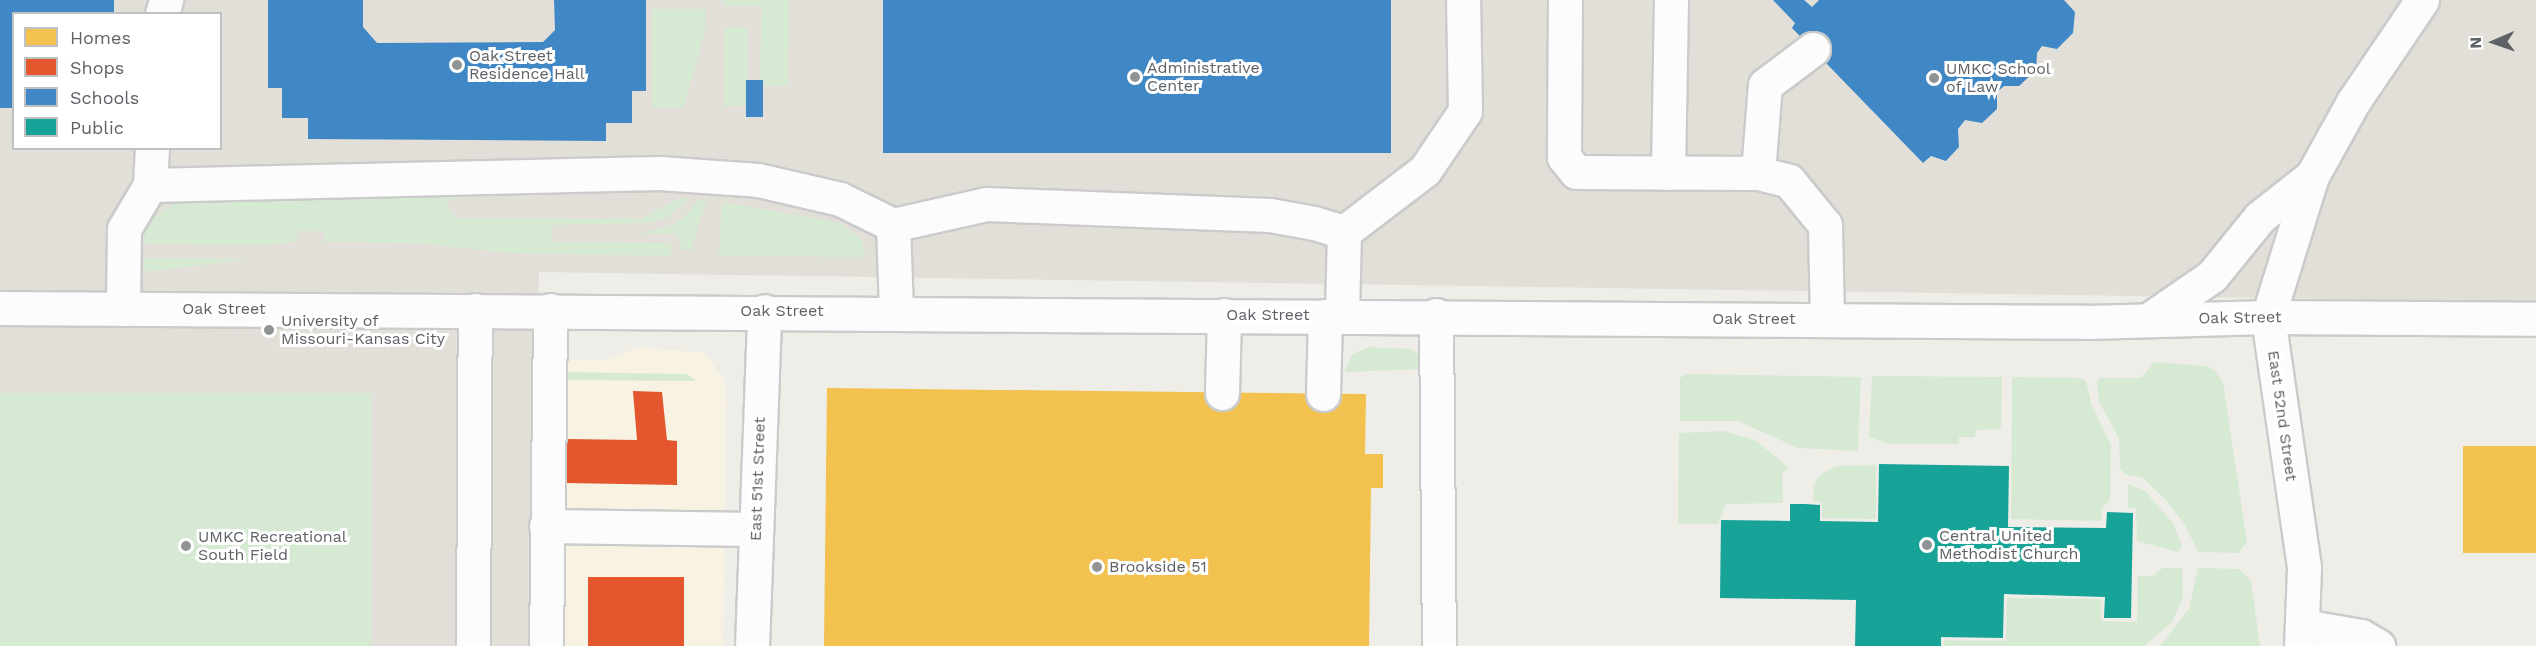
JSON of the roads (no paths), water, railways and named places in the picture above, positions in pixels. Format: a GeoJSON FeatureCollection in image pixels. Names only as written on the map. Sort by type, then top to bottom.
{"type":"FeatureCollection","features":[{"type":"Feature","properties":{"kind":"street"},"geometry":{"type":"LineString","coordinates":[[1323,394],[1344,232],[1425,170],[1465,111],[1462,0]]}},
{"type":"Feature","properties":{"kind":"street"},"geometry":{"type":"LineString","coordinates":[[1565,0],[1564,157],[1576,172],[1758,173],[1789,181],[1825,225],[1827,320]]}},
{"type":"Feature","properties":{"kind":"street"},"geometry":{"type":"LineString","coordinates":[[1668,173],[1671,0]]}},
{"type":"Feature","properties":{"kind":"street","name":"East 52nd Street"},"geometry":{"type":"LineString","coordinates":[[2378,646],[2361,636],[2302,636],[2304,567],[2268,317],[2312,176],[2352,102],[2422,0]]}},
{"type":"Feature","properties":{"kind":"street"},"geometry":{"type":"LineString","coordinates":[[1758,173],[1765,85],[1813,49]]}},
{"type":"Feature","properties":{"kind":"street"},"geometry":{"type":"LineString","coordinates":[[123,309],[124,230],[150,185],[152,150]]}},
{"type":"Feature","properties":{"kind":"street"},"geometry":{"type":"LineString","coordinates":[[150,185],[659,172],[770,183],[840,199],[893,225],[986,204],[1270,214],[1344,232]]}},
{"type":"Feature","properties":{"kind":"street","name":"East 52nd Street"},"geometry":{"type":"LineString","coordinates":[[2148,320],[2212,276],[2260,217],[2312,176]]}},
{"type":"Feature","properties":{"kind":"street"},"geometry":{"type":"LineString","coordinates":[[893,225],[896,312]]}},
{"type":"Feature","properties":{"kind":"street","name":"Oak Street"},"geometry":{"type":"LineString","coordinates":[[0,308],[1436,315],[1827,320],[2148,320],[2268,317],[2536,319]]}},
{"type":"Feature","properties":{"kind":"street"},"geometry":{"type":"LineString","coordinates":[[473,646],[475,310]]}},
{"type":"Feature","properties":{"kind":"street"},"geometry":{"type":"LineString","coordinates":[[546,646],[550,310]]}},
{"type":"Feature","properties":{"kind":"street","name":"East 51st Street"},"geometry":{"type":"LineString","coordinates":[[752,646],[764,311]]}},
{"type":"Feature","properties":{"kind":"street"},"geometry":{"type":"LineString","coordinates":[[1222,393],[1224,315]]}},
{"type":"Feature","properties":{"kind":"street"},"geometry":{"type":"LineString","coordinates":[[1436,315],[1439,646]]}},
{"type":"Feature","properties":{"kind":"street"},"geometry":{"type":"LineString","coordinates":[[546,526],[756,529]]}},
{"type":"Feature","properties":{"kind":"place","name":"Oak Street Residence Hall"},"geometry":{"type":"Point","coordinates":[457,65]}},
{"type":"Feature","properties":{"kind":"place","name":"Administrative Center"},"geometry":{"type":"Point","coordinates":[1135,77]}},
{"type":"Feature","properties":{"kind":"place","name":"UMKC School of Law"},"geometry":{"type":"Point","coordinates":[1934,78]}},
{"type":"Feature","properties":{"kind":"place","name":"University of Missouri-Kansas City"},"geometry":{"type":"Point","coordinates":[269,330]}},
{"type":"Feature","properties":{"kind":"place","name":"Central United Methodist Church"},"geometry":{"type":"Point","coordinates":[1927,545]}},
{"type":"Feature","properties":{"kind":"place","name":"UMKC Recreational South Field"},"geometry":{"type":"Point","coordinates":[186,546]}},
{"type":"Feature","properties":{"kind":"place","name":"Brookside 51"},"geometry":{"type":"Point","coordinates":[1097,567]}}]}
